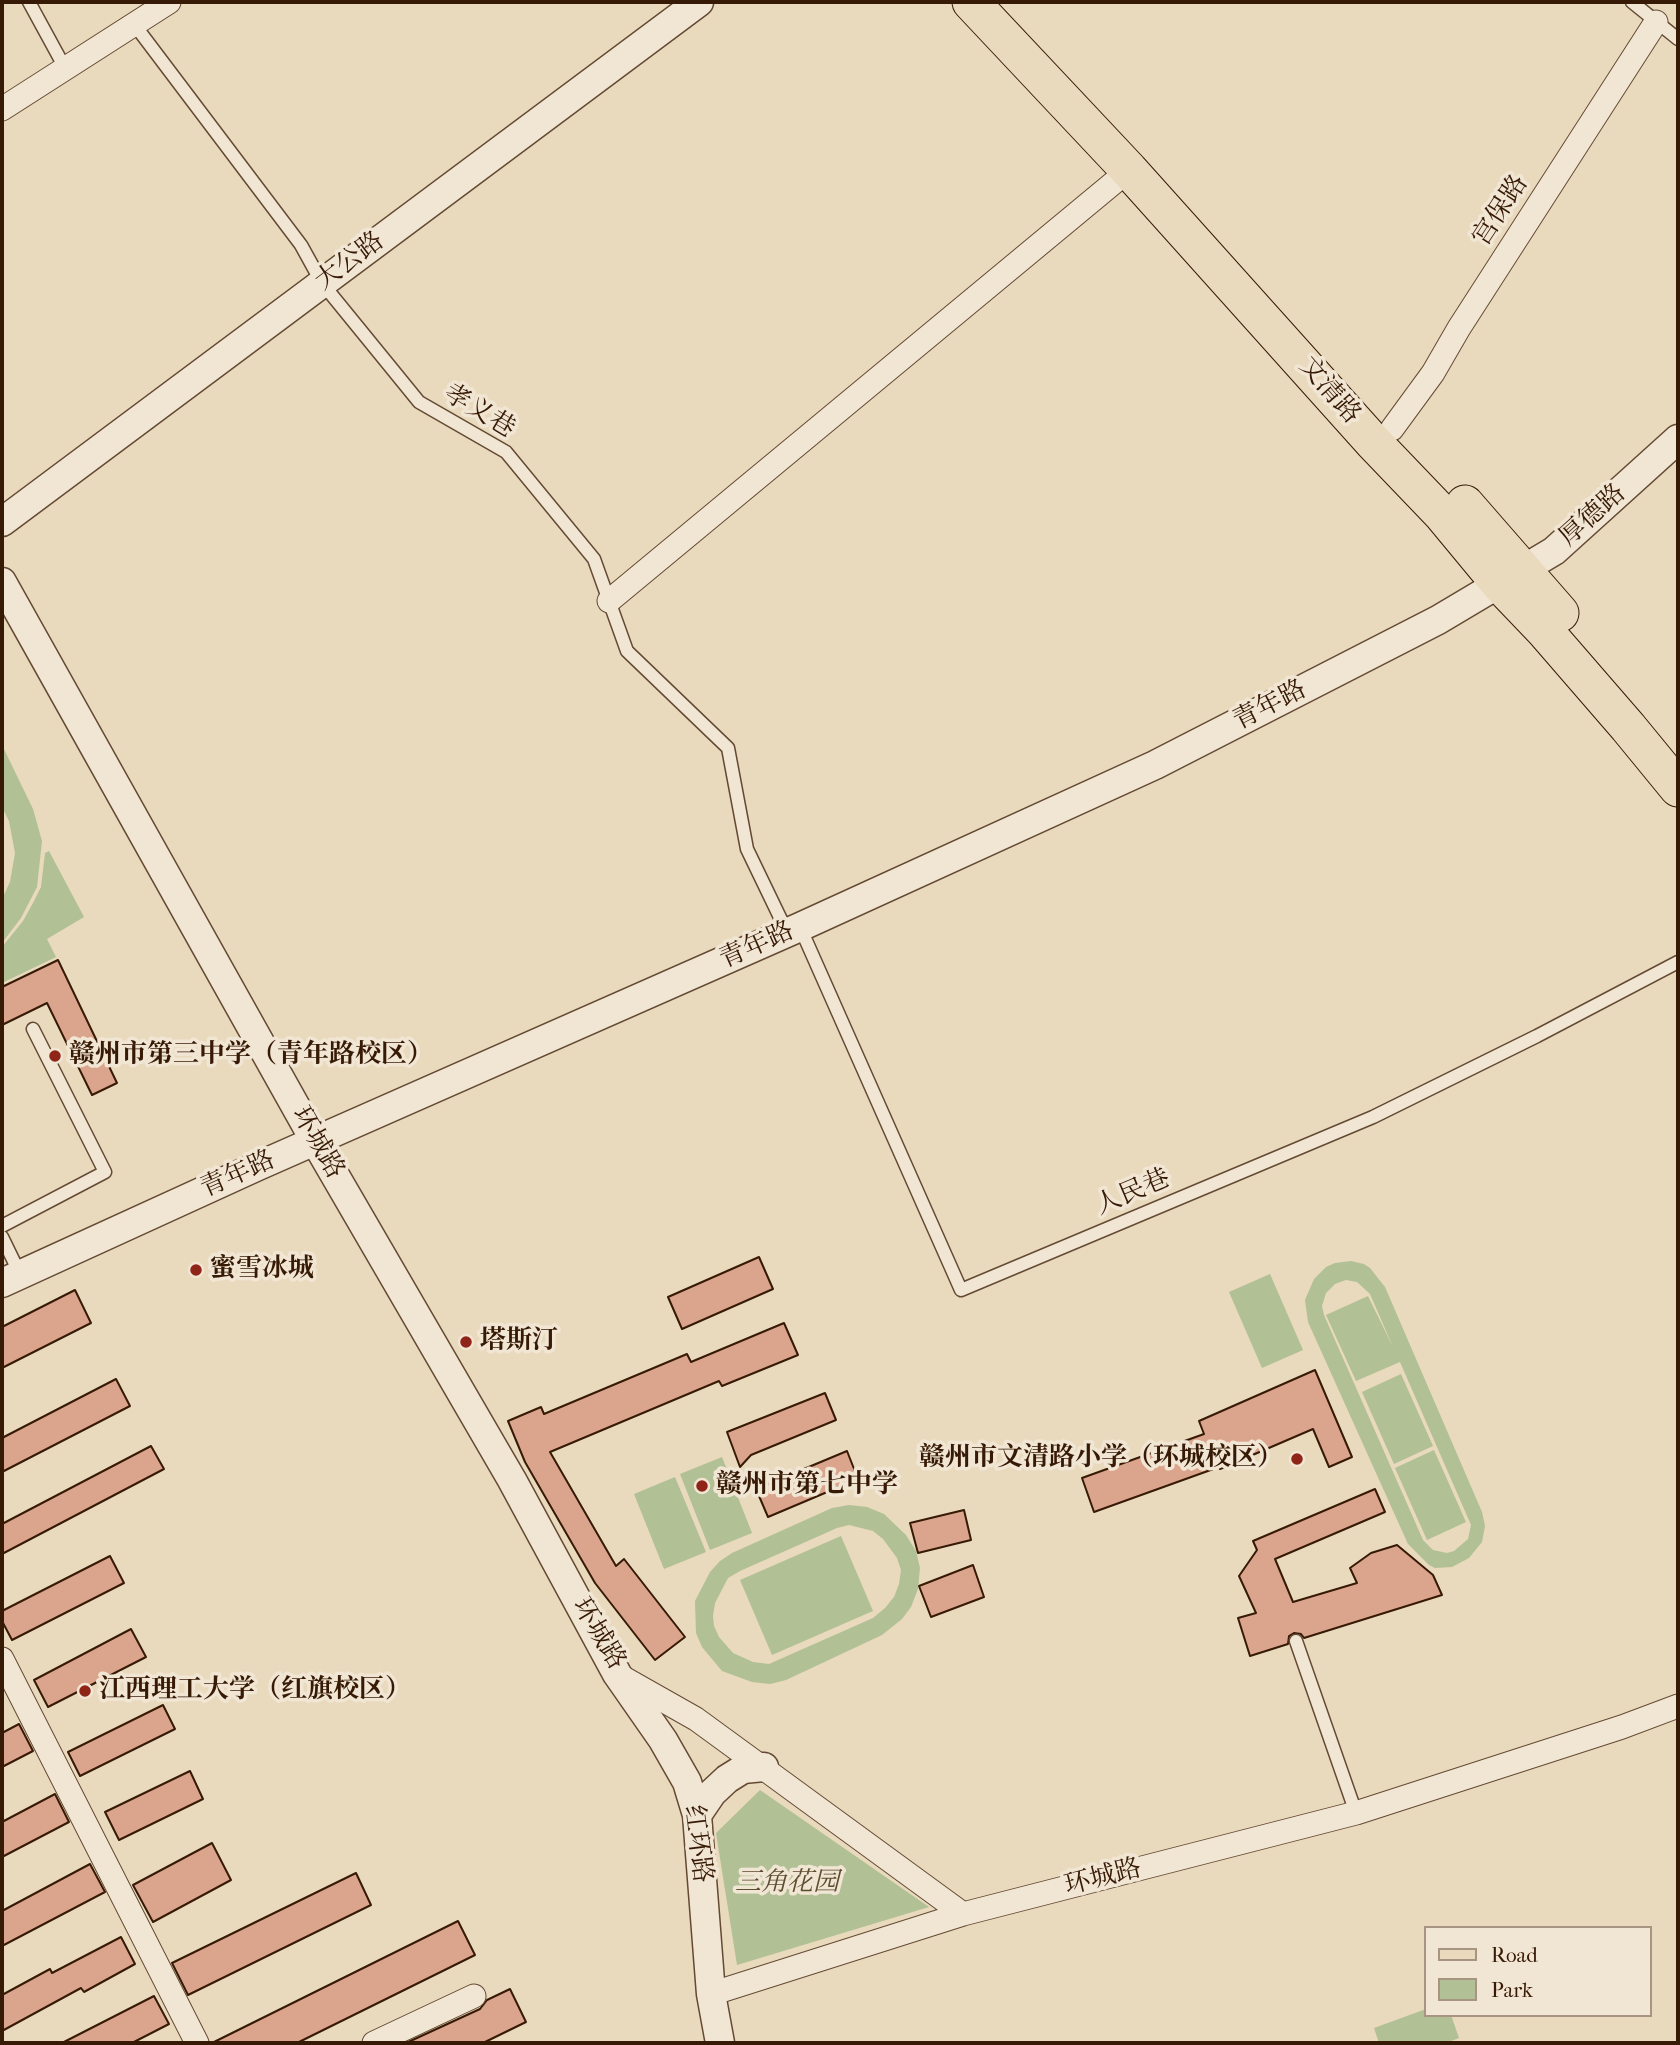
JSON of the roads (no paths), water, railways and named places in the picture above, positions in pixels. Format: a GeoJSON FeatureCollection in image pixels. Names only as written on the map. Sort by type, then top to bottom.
{"type":"FeatureCollection","features":[{"type":"Feature","properties":{"kind":"main road","name":"文清路"},"geometry":{"type":"LineString","coordinates":[[971,2],[1129,170],[1373,442],[1442,514],[1511,577],[1678,748]]}},
{"type":"Feature","properties":{"kind":"main road","name":"文清路"},"geometry":{"type":"LineString","coordinates":[[999,2],[1392,429],[1483,524],[1511,577],[1678,788]]}},
{"type":"Feature","properties":{"kind":"street"},"geometry":{"type":"LineString","coordinates":[[2,109],[169,2]]}},
{"type":"Feature","properties":{"kind":"street","name":"大公路"},"geometry":{"type":"LineString","coordinates":[[2,522],[699,2]]}},
{"type":"Feature","properties":{"kind":"street","name":"宫保路"},"geometry":{"type":"LineString","coordinates":[[1392,429],[1433,373],[1459,328],[1656,22]]}},
{"type":"Feature","properties":{"kind":"street"},"geometry":{"type":"LineString","coordinates":[[609,601],[1129,170]]}},
{"type":"Feature","properties":{"kind":"street","name":"厚德路"},"geometry":{"type":"LineString","coordinates":[[1511,577],[1554,551],[1678,439]]}},
{"type":"Feature","properties":{"kind":"street","name":"青年路"},"geometry":{"type":"LineString","coordinates":[[11,1278],[1155,765],[1438,620],[1511,577]]}},
{"type":"Feature","properties":{"kind":"street","name":"环城路"},"geometry":{"type":"LineString","coordinates":[[2,582],[315,1141],[512,1479],[617,1674],[696,1720],[764,1767],[963,1914],[1356,1813],[1622,1727],[1678,1706]]}},
{"type":"Feature","properties":{"kind":"street"},"geometry":{"type":"LineString","coordinates":[[2,1659],[197,2043]]}},
{"type":"Feature","properties":{"kind":"street","name":"红环路"},"geometry":{"type":"LineString","coordinates":[[617,1674],[663,1740],[687,1782],[696,1815],[711,1994],[720,2043]]}},
{"type":"Feature","properties":{"kind":"street"},"geometry":{"type":"LineString","coordinates":[[696,1815],[712,1793],[727,1779],[743,1769],[764,1767]]}},
{"type":"Feature","properties":{"kind":"street"},"geometry":{"type":"LineString","coordinates":[[711,1994],[963,1914]]}},
{"type":"Feature","properties":{"kind":"street","name":"红环路"},"geometry":{"type":"LineString","coordinates":[[706,2043],[711,1994]]}},
{"type":"Feature","properties":{"kind":"street"},"geometry":{"type":"LineString","coordinates":[[374,2043],[474,1996]]}},
{"type":"Feature","properties":{"kind":"lane"},"geometry":{"type":"LineString","coordinates":[[29,2],[65,68]]}},
{"type":"Feature","properties":{"kind":"lane"},"geometry":{"type":"LineString","coordinates":[[1632,2],[1678,39]]}},
{"type":"Feature","properties":{"kind":"lane","name":"孝义巷"},"geometry":{"type":"LineString","coordinates":[[134,24],[301,245],[322,283],[419,402],[506,452],[594,559],[627,651],[728,748],[747,849],[794,929]]}},
{"type":"Feature","properties":{"kind":"lane","name":"人民巷"},"geometry":{"type":"LineString","coordinates":[[794,929],[961,1290],[1373,1117],[1678,962]]}},
{"type":"Feature","properties":{"kind":"lane"},"geometry":{"type":"LineString","coordinates":[[2,1226],[105,1172],[33,1029]]}},
{"type":"Feature","properties":{"kind":"lane"},"geometry":{"type":"LineString","coordinates":[[2,1237],[11,1278]]}},
{"type":"Feature","properties":{"kind":"lane"},"geometry":{"type":"LineString","coordinates":[[1296,1641],[1356,1813]]}},
{"type":"Feature","properties":{"kind":"place","name":"赣州市第三中学（青年路校区）"},"geometry":{"type":"Point","coordinates":[55,1056]}},
{"type":"Feature","properties":{"kind":"place","name":"蜜雪冰城"},"geometry":{"type":"Point","coordinates":[196,1270]}},
{"type":"Feature","properties":{"kind":"place","name":"塔斯汀"},"geometry":{"type":"Point","coordinates":[466,1342]}},
{"type":"Feature","properties":{"kind":"place","name":"赣州市文清路小学（环城校区）"},"geometry":{"type":"Point","coordinates":[1297,1459]}},
{"type":"Feature","properties":{"kind":"place","name":"赣州市第七中学"},"geometry":{"type":"Point","coordinates":[702,1486]}},
{"type":"Feature","properties":{"kind":"place","name":"江西理工大学（红旗校区）"},"geometry":{"type":"Point","coordinates":[85,1691]}},
{"type":"Feature","properties":{"kind":"park label","name":"三角花园"},"geometry":{"type":"Point","coordinates":[787,1884]}}]}
